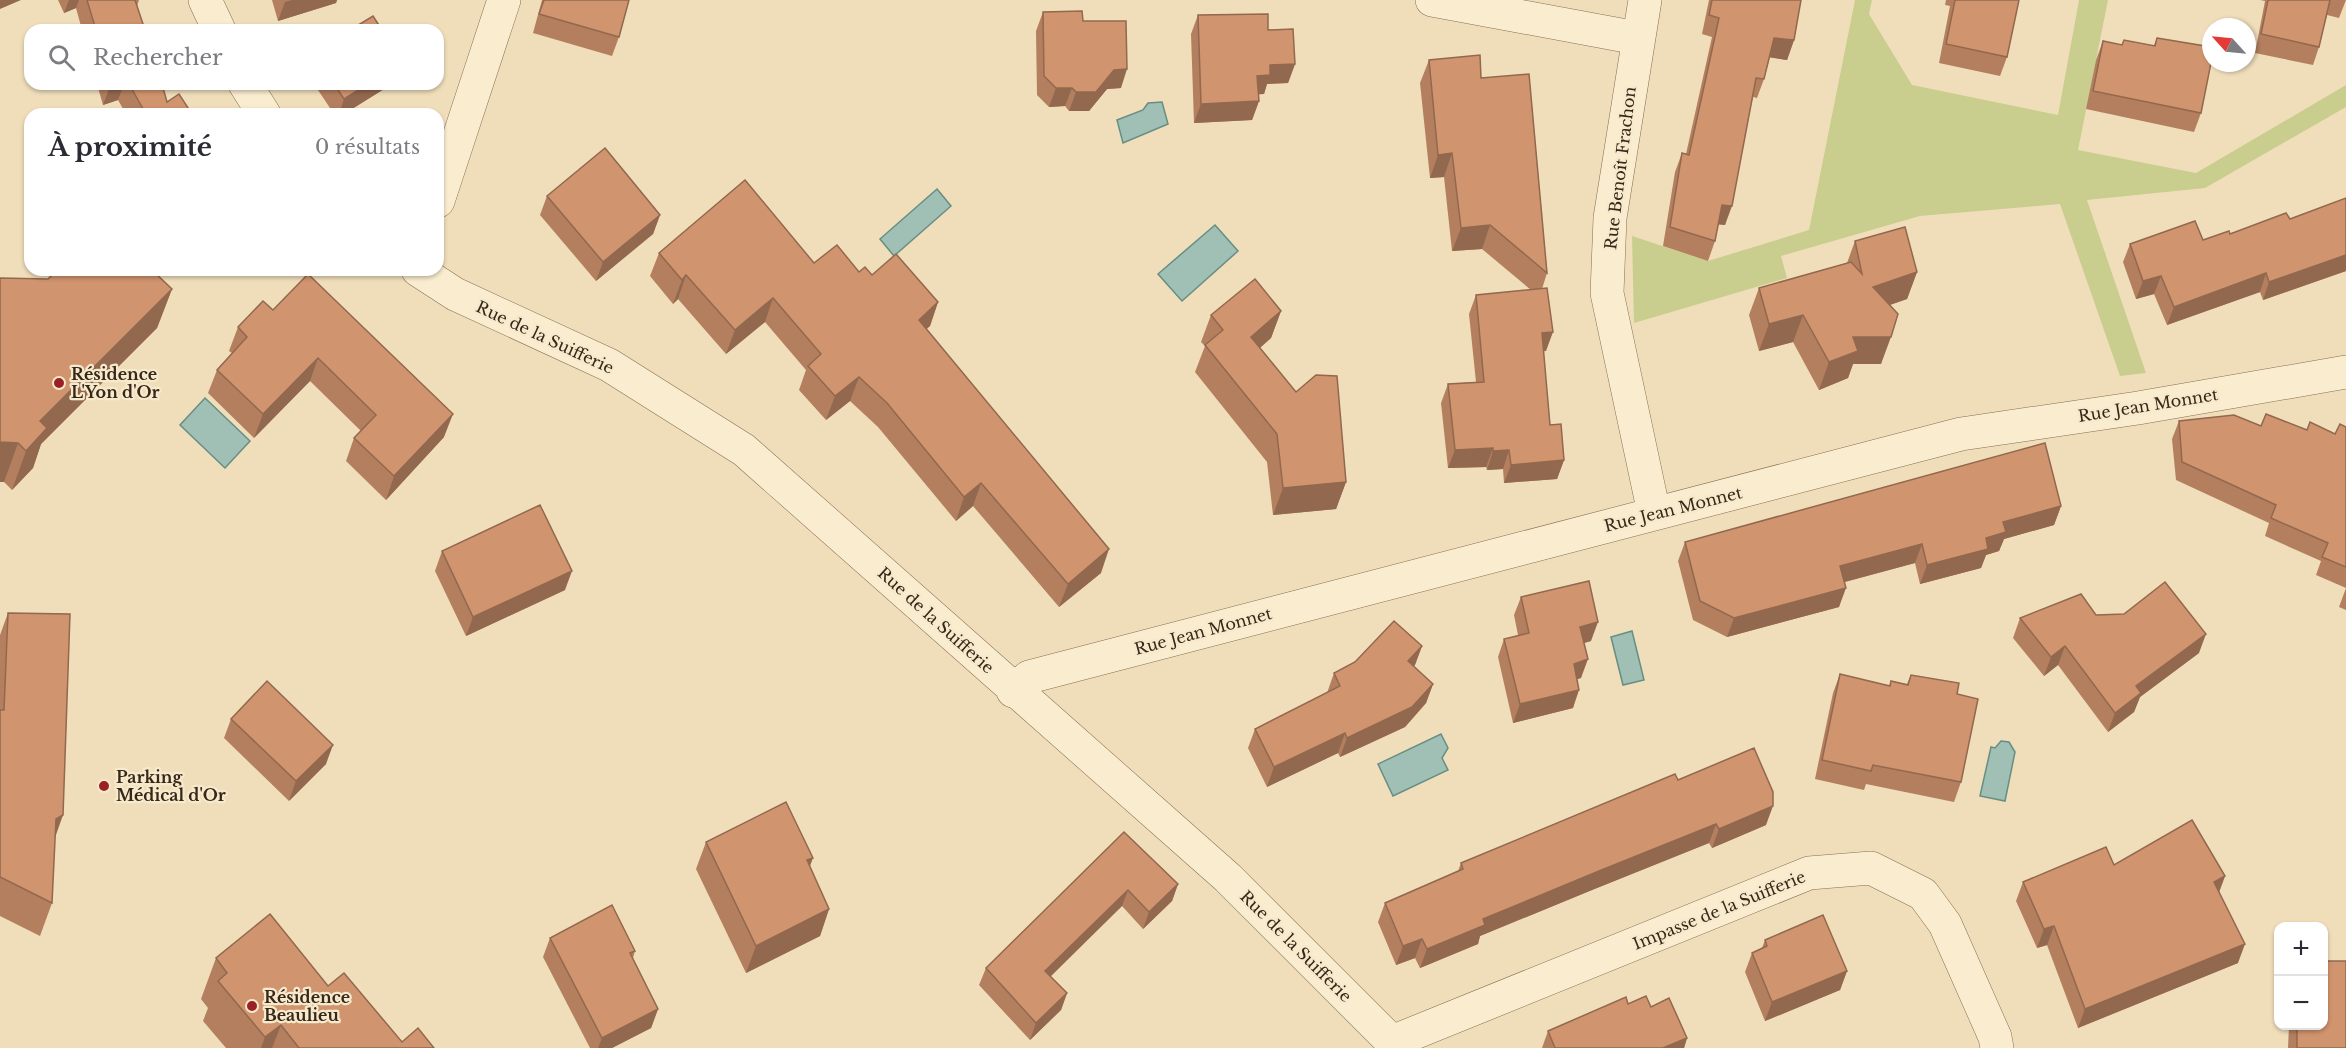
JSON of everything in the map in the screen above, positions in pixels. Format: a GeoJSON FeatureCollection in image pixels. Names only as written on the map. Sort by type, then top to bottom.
{"type":"FeatureCollection","features":[{"type":"Feature","properties":{"kind":"street"},"geometry":{"type":"LineString","coordinates":[[205,0],[216,24]]}},
{"type":"Feature","properties":{"kind":"street"},"geometry":{"type":"LineString","coordinates":[[444,183],[504,0]]}},
{"type":"Feature","properties":{"kind":"street"},"geometry":{"type":"LineString","coordinates":[[1432,0],[1637,38]]}},
{"type":"Feature","properties":{"kind":"street","name":"Rue Benoît Frachon"},"geometry":{"type":"LineString","coordinates":[[1645,0],[1637,38],[1610,218],[1606,293],[1654,513]]}},
{"type":"Feature","properties":{"kind":"street"},"geometry":{"type":"LineString","coordinates":[[249,90],[260,108]]}},
{"type":"Feature","properties":{"kind":"street","name":"Rue de la Suifferie"},"geometry":{"type":"LineString","coordinates":[[427,276],[454,294],[609,365],[744,450],[923,606],[1013,691],[1228,878],[1395,1045]]}},
{"type":"Feature","properties":{"kind":"street","name":"Rue Jean Monnet"},"geometry":{"type":"LineString","coordinates":[[1013,691],[1029,677],[1961,434],[2138,408],[2346,372]]}},
{"type":"Feature","properties":{"kind":"street","name":"Impasse de la Suifferie"},"geometry":{"type":"LineString","coordinates":[[1395,1045],[1809,873],[1871,868],[1923,894],[1945,924],[1995,1037],[1997,1048]]}},
{"type":"Feature","properties":{"kind":"green space"},"geometry":{"type":"Polygon","coordinates":[[[1855,0],[1872,0],[1869,14],[1912,85],[2058,115],[2079,0],[2108,0],[2078,150],[2196,173],[2346,85],[2346,107],[2205,188],[2087,200],[2146,373],[2120,376],[2060,204],[1920,216],[1781,256],[1787,278],[1634,323],[1632,236],[1708,261],[1809,230],[1855,0]]]}},
{"type":"Feature","properties":{"kind":"water"},"geometry":{"type":"Polygon","coordinates":[[[1162,102],[1168,124],[1123,143],[1117,120],[1143,110],[1148,103],[1162,102]]]}},
{"type":"Feature","properties":{"kind":"water"},"geometry":{"type":"Polygon","coordinates":[[[937,189],[951,206],[894,256],[880,239],[937,189]]]}},
{"type":"Feature","properties":{"kind":"water"},"geometry":{"type":"Polygon","coordinates":[[[1215,225],[1238,251],[1182,301],[1158,274],[1215,225]]]}},
{"type":"Feature","properties":{"kind":"water"},"geometry":{"type":"Polygon","coordinates":[[[205,398],[250,441],[225,468],[180,425],[205,398]]]}},
{"type":"Feature","properties":{"kind":"water"},"geometry":{"type":"Polygon","coordinates":[[[1632,631],[1644,680],[1623,685],[1611,637],[1632,631]]]}},
{"type":"Feature","properties":{"kind":"water"},"geometry":{"type":"Polygon","coordinates":[[[1441,734],[1448,748],[1442,758],[1448,770],[1393,796],[1378,764],[1441,734]]]}},
{"type":"Feature","properties":{"kind":"water"},"geometry":{"type":"Polygon","coordinates":[[[2001,741],[2009,742],[2015,752],[2005,801],[1980,796],[1991,747],[1995,748],[2001,741]]]}},
{"type":"Feature","properties":{"kind":"building"},"geometry":{"type":"Polygon","coordinates":[[[87,0],[135,0],[143,24],[94,24],[87,0]]]}},
{"type":"Feature","properties":{"kind":"building"},"geometry":{"type":"Polygon","coordinates":[[[544,0],[629,0],[619,37],[539,14],[544,0]]]}},
{"type":"Feature","properties":{"kind":"building"},"geometry":{"type":"Polygon","coordinates":[[[1712,0],[1801,0],[1794,40],[1774,38],[1764,79],[1756,78],[1732,206],[1722,205],[1715,241],[1670,227],[1682,153],[1689,155],[1719,18],[1709,15],[1712,0]]]}},
{"type":"Feature","properties":{"kind":"building"},"geometry":{"type":"Polygon","coordinates":[[[1955,0],[2019,0],[2007,57],[1946,44],[1955,0]]]}},
{"type":"Feature","properties":{"kind":"building"},"geometry":{"type":"Polygon","coordinates":[[[2268,0],[2330,0],[2319,47],[2261,34],[2268,0]]]}},
{"type":"Feature","properties":{"kind":"building"},"geometry":{"type":"Polygon","coordinates":[[[1082,11],[1083,21],[1126,21],[1127,69],[1114,70],[1096,92],[1076,92],[1072,88],[1056,88],[1044,76],[1043,12],[1082,11]]]}},
{"type":"Feature","properties":{"kind":"building"},"geometry":{"type":"Polygon","coordinates":[[[1268,14],[1268,30],[1293,29],[1295,64],[1270,65],[1270,75],[1257,76],[1259,101],[1201,104],[1198,15],[1268,14]]]}},
{"type":"Feature","properties":{"kind":"building"},"geometry":{"type":"Polygon","coordinates":[[[373,16],[378,24],[360,24],[373,16]]]}},
{"type":"Feature","properties":{"kind":"building"},"geometry":{"type":"Polygon","coordinates":[[[2157,38],[2202,46],[2202,72],[2209,72],[2201,113],[2093,91],[2103,41],[2122,45],[2124,40],[2155,46],[2157,38]]]}},
{"type":"Feature","properties":{"kind":"building"},"geometry":{"type":"Polygon","coordinates":[[[1480,55],[1481,78],[1529,74],[1547,273],[1490,225],[1461,228],[1452,153],[1438,155],[1429,60],[1480,55]]]}},
{"type":"Feature","properties":{"kind":"building"},"geometry":{"type":"Polygon","coordinates":[[[132,90],[164,90],[167,102],[179,94],[188,108],[143,108],[132,90]]]}},
{"type":"Feature","properties":{"kind":"building"},"geometry":{"type":"Polygon","coordinates":[[[338,90],[358,90],[344,99],[338,90]]]}},
{"type":"Feature","properties":{"kind":"building"},"geometry":{"type":"Polygon","coordinates":[[[605,148],[660,215],[603,262],[547,196],[605,148]]]}},
{"type":"Feature","properties":{"kind":"building"},"geometry":{"type":"Polygon","coordinates":[[[745,180],[814,263],[837,245],[859,272],[865,267],[872,275],[896,254],[938,302],[919,320],[1109,549],[1068,584],[981,483],[964,497],[887,403],[859,377],[835,396],[808,366],[821,354],[773,298],[735,330],[686,275],[682,280],[659,253],[745,180]]]}},
{"type":"Feature","properties":{"kind":"building"},"geometry":{"type":"Polygon","coordinates":[[[2346,198],[2346,255],[2269,282],[2266,273],[2174,307],[2161,276],[2143,281],[2130,244],[2195,221],[2203,240],[2229,231],[2230,234],[2286,213],[2290,219],[2346,198]]]}},
{"type":"Feature","properties":{"kind":"building"},"geometry":{"type":"Polygon","coordinates":[[[1905,227],[1917,272],[1873,287],[1898,314],[1891,337],[1853,337],[1858,351],[1829,362],[1803,315],[1769,324],[1759,288],[1851,262],[1862,274],[1855,241],[1905,227]]]}},
{"type":"Feature","properties":{"kind":"building","name":"Résidence L'Yon d'Or"},"geometry":{"type":"Polygon","coordinates":[[[51,276],[158,276],[172,289],[40,421],[47,428],[26,451],[18,443],[0,442],[0,278],[48,279],[51,276]]]}},
{"type":"Feature","properties":{"kind":"building"},"geometry":{"type":"Polygon","coordinates":[[[306,276],[310,276],[453,414],[394,476],[354,438],[376,415],[318,358],[263,414],[217,370],[247,337],[238,327],[263,301],[273,310],[306,276]]]}},
{"type":"Feature","properties":{"kind":"building"},"geometry":{"type":"Polygon","coordinates":[[[1255,279],[1281,311],[1251,337],[1296,392],[1316,375],[1337,376],[1346,482],[1283,488],[1277,434],[1205,345],[1223,330],[1211,315],[1255,279]]]}},
{"type":"Feature","properties":{"kind":"building"},"geometry":{"type":"Polygon","coordinates":[[[1547,288],[1553,332],[1542,333],[1550,425],[1561,424],[1564,460],[1511,465],[1509,450],[1493,451],[1493,448],[1455,450],[1448,384],[1484,382],[1476,295],[1547,288]]]}},
{"type":"Feature","properties":{"kind":"building"},"geometry":{"type":"Polygon","coordinates":[[[2266,414],[2307,430],[2310,422],[2335,434],[2340,424],[2346,427],[2346,567],[2322,557],[2328,543],[2271,518],[2276,505],[2182,462],[2179,421],[2234,415],[2261,426],[2266,414]]]}},
{"type":"Feature","properties":{"kind":"building"},"geometry":{"type":"Polygon","coordinates":[[[2045,443],[2061,506],[2003,522],[2006,532],[1986,538],[1988,549],[1927,565],[1922,544],[1840,566],[1846,588],[1734,618],[1700,601],[1685,542],[2045,443]]]}},
{"type":"Feature","properties":{"kind":"building"},"geometry":{"type":"Polygon","coordinates":[[[540,505],[572,571],[473,617],[442,551],[540,505]]]}},
{"type":"Feature","properties":{"kind":"building"},"geometry":{"type":"Polygon","coordinates":[[[1589,581],[1598,622],[1580,627],[1588,659],[1574,664],[1579,690],[1520,704],[1504,639],[1529,633],[1521,597],[1589,581]]]}},
{"type":"Feature","properties":{"kind":"building"},"geometry":{"type":"Polygon","coordinates":[[[2165,582],[2206,634],[2136,686],[2141,693],[2115,713],[2065,646],[2051,657],[2020,618],[2081,594],[2096,615],[2124,614],[2165,582]]]}},
{"type":"Feature","properties":{"kind":"building"},"geometry":{"type":"Polygon","coordinates":[[[8,613],[70,614],[63,815],[56,819],[52,903],[0,877],[0,710],[4,710],[8,613]]]}},
{"type":"Feature","properties":{"kind":"building"},"geometry":{"type":"Polygon","coordinates":[[[1394,621],[1422,646],[1408,661],[1433,684],[1412,707],[1347,738],[1345,733],[1274,767],[1255,729],[1340,686],[1334,673],[1355,662],[1394,621]]]}},
{"type":"Feature","properties":{"kind":"building"},"geometry":{"type":"Polygon","coordinates":[[[1840,674],[1890,686],[1891,681],[1908,685],[1911,675],[1959,683],[1957,694],[1978,699],[1961,782],[1873,765],[1871,771],[1822,760],[1840,674]]]}},
{"type":"Feature","properties":{"kind":"building"},"geometry":{"type":"Polygon","coordinates":[[[267,681],[333,745],[296,781],[231,719],[267,681]]]}},
{"type":"Feature","properties":{"kind":"building"},"geometry":{"type":"Polygon","coordinates":[[[1754,748],[1773,792],[1773,806],[1719,829],[1716,824],[1599,871],[1483,919],[1485,925],[1427,949],[1422,939],[1403,946],[1385,903],[1463,869],[1461,863],[1675,774],[1678,780],[1754,748]]]}},
{"type":"Feature","properties":{"kind":"building"},"geometry":{"type":"Polygon","coordinates":[[[786,802],[813,858],[807,860],[829,909],[756,946],[706,842],[786,802]]]}},
{"type":"Feature","properties":{"kind":"building"},"geometry":{"type":"Polygon","coordinates":[[[2192,820],[2225,876],[2214,882],[2245,944],[2085,1009],[2054,926],[2044,929],[2023,882],[2106,847],[2114,865],[2192,820]]]}},
{"type":"Feature","properties":{"kind":"building"},"geometry":{"type":"Polygon","coordinates":[[[1124,832],[1178,884],[1149,912],[1128,890],[1045,971],[1067,993],[1036,1023],[986,968],[1124,832]]]}},
{"type":"Feature","properties":{"kind":"building"},"geometry":{"type":"Polygon","coordinates":[[[612,905],[635,951],[630,953],[658,1009],[602,1038],[550,938],[612,905]]]}},
{"type":"Feature","properties":{"kind":"building"},"geometry":{"type":"Polygon","coordinates":[[[270,914],[328,986],[344,973],[402,1042],[418,1028],[434,1048],[299,1048],[281,1025],[265,1037],[218,981],[227,973],[216,958],[270,914]]]}},
{"type":"Feature","properties":{"kind":"building"},"geometry":{"type":"Polygon","coordinates":[[[1823,915],[1847,971],[1772,1002],[1752,953],[1767,946],[1765,940],[1823,915]]]}},
{"type":"Feature","properties":{"kind":"building"},"geometry":{"type":"Polygon","coordinates":[[[2328,961],[2346,961],[2346,1048],[2297,1048],[2297,1030],[2328,1030],[2328,961]]]}},
{"type":"Feature","properties":{"kind":"building"},"geometry":{"type":"Polygon","coordinates":[[[1646,996],[1651,1007],[1669,998],[1687,1038],[1663,1048],[1555,1048],[1548,1031],[1626,997],[1628,1004],[1646,996]]]}},
{"type":"Feature","properties":{"kind":"place","name":"Résidence L'Yon d'Or"},"geometry":{"type":"Point","coordinates":[59,383]}},
{"type":"Feature","properties":{"kind":"place","name":"Parking Médical d'Or"},"geometry":{"type":"Point","coordinates":[104,786]}},
{"type":"Feature","properties":{"kind":"place","name":"Résidence Beaulieu"},"geometry":{"type":"Point","coordinates":[252,1006]}}]}
